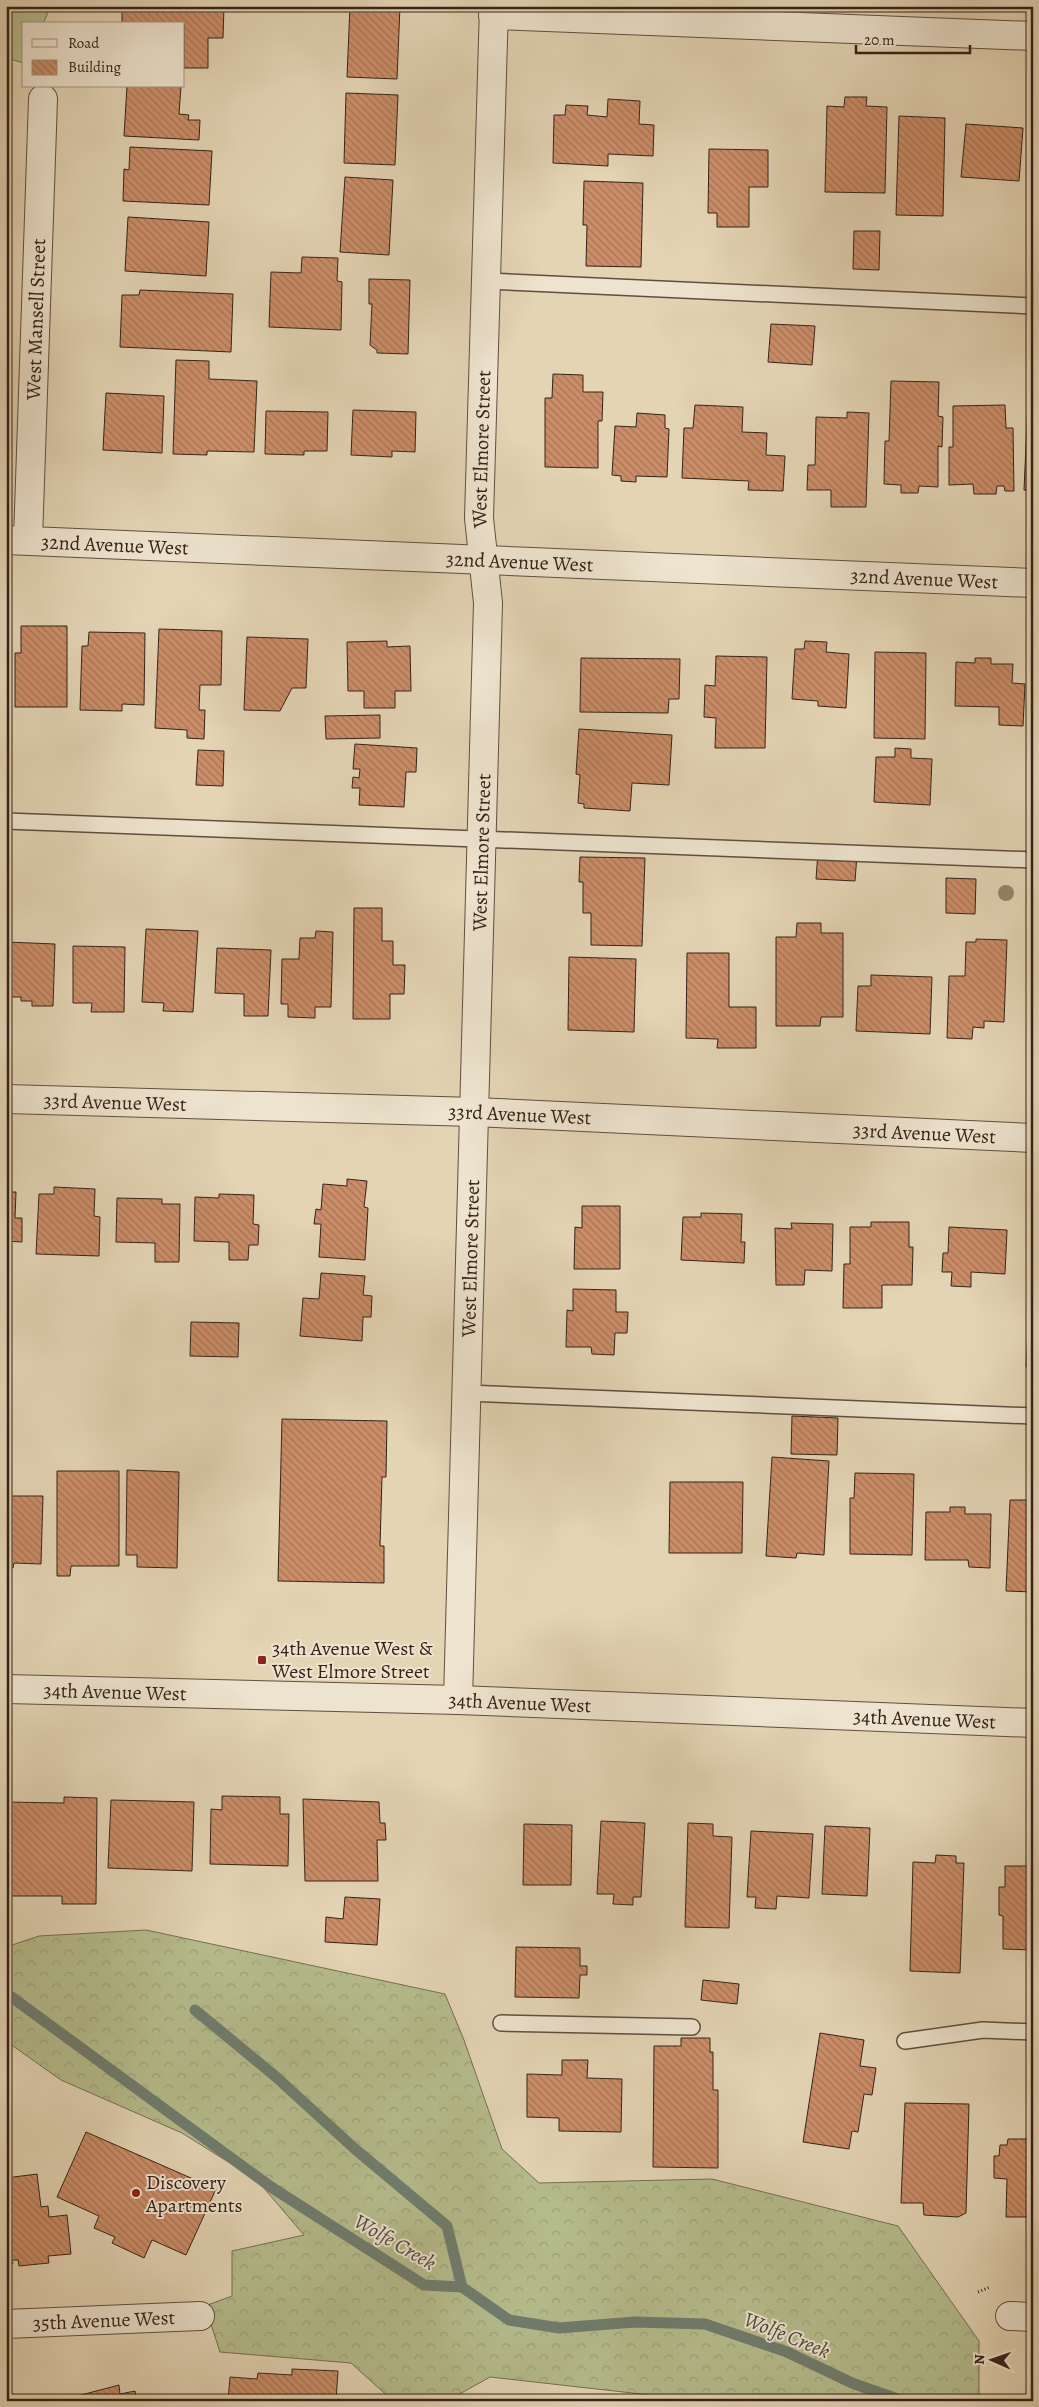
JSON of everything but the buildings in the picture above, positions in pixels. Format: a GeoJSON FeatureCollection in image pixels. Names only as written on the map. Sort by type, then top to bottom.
{"type":"FeatureCollection","features":[{"type":"Feature","properties":{"kind":"street"},"geometry":{"type":"LineString","coordinates":[[493,11],[1033,36]]}},
{"type":"Feature","properties":{"kind":"street","name":"West Elmore Street"},"geometry":{"type":"LineString","coordinates":[[458,1700],[488,603],[479,518],[493,11]]}},
{"type":"Feature","properties":{"kind":"street","name":"West Mansell Street"},"geometry":{"type":"LineString","coordinates":[[17,540],[43,99]]}},
{"type":"Feature","properties":{"kind":"street","name":"32nd Avenue West"},"geometry":{"type":"LineString","coordinates":[[17,540],[483,558],[1033,583]]}},
{"type":"Feature","properties":{"kind":"street","name":"33rd Avenue West"},"geometry":{"type":"LineString","coordinates":[[6,1099],[474,1112],[1033,1138]]}},
{"type":"Feature","properties":{"kind":"street","name":"34th Avenue West"},"geometry":{"type":"LineString","coordinates":[[6,1689],[458,1700],[1033,1723]]}},
{"type":"Feature","properties":{"kind":"street","name":"35th Avenue West"},"geometry":{"type":"LineString","coordinates":[[6,2324],[200,2316]]}},
{"type":"Feature","properties":{"kind":"lane"},"geometry":{"type":"LineString","coordinates":[[487,280],[1033,306]]}},
{"type":"Feature","properties":{"kind":"lane"},"geometry":{"type":"LineString","coordinates":[[6,821],[1033,860]]}},
{"type":"Feature","properties":{"kind":"lane"},"geometry":{"type":"LineString","coordinates":[[467,1393],[1033,1416]]}},
{"type":"Feature","properties":{"kind":"lane"},"geometry":{"type":"LineString","coordinates":[[501,2022],[692,2028]]}},
{"type":"Feature","properties":{"kind":"lane"},"geometry":{"type":"LineString","coordinates":[[905,2041],[983,2030],[1033,2032]]}},
{"type":"Feature","properties":{"kind":"green space"},"geometry":{"type":"Polygon","coordinates":[[[6,6],[48,6],[44,22],[22,22],[22,62],[6,58],[6,6]]]}},
{"type":"Feature","properties":{"kind":"green space"},"geometry":{"type":"Polygon","coordinates":[[[146,1930],[445,1994],[464,2040],[502,2149],[539,2183],[712,2179],[898,2226],[979,2341],[979,2401],[703,2401],[490,2377],[447,2401],[393,2401],[351,2363],[220,2352],[205,2306],[232,2296],[232,2251],[304,2235],[257,2180],[182,2133],[61,2080],[6,2041],[6,1947],[39,1936],[146,1930]]]}},
{"type":"Feature","properties":{"kind":"waterway","name":"Wolfe Creek"},"geometry":{"type":"LineString","coordinates":[[6,1993],[271,2187],[424,2285],[462,2287],[509,2320],[559,2328],[635,2322],[705,2324],[787,2352],[852,2383],[903,2401]]}},
{"type":"Feature","properties":{"kind":"waterway"},"geometry":{"type":"LineString","coordinates":[[195,2010],[275,2076],[355,2149],[447,2226],[462,2287]]}},
{"type":"Feature","properties":{"kind":"place","name":"34th Avenue West & West Elmore Street"},"geometry":{"type":"Point","coordinates":[262,1660]}},
{"type":"Feature","properties":{"kind":"place","name":"Discovery Apartments"},"geometry":{"type":"Point","coordinates":[136,2193]}}]}
